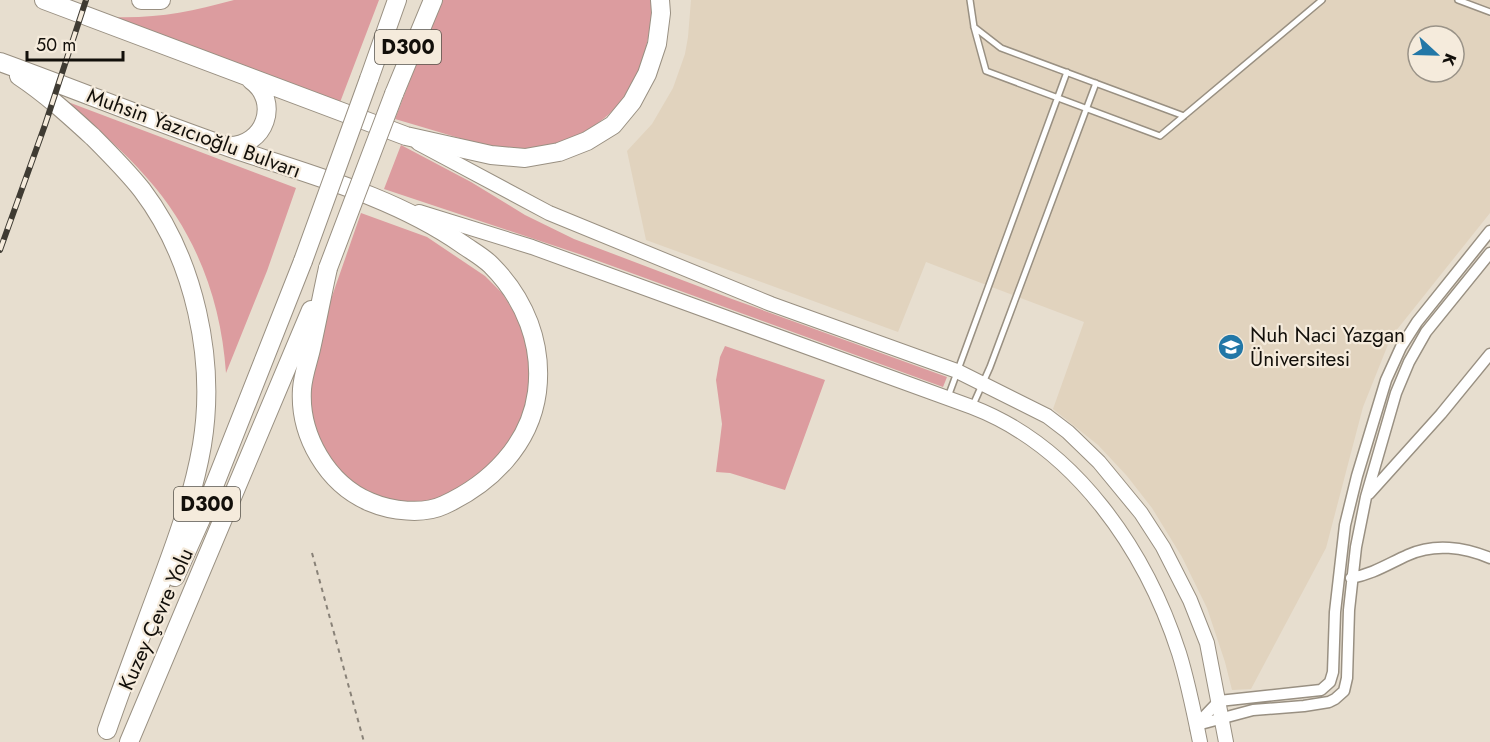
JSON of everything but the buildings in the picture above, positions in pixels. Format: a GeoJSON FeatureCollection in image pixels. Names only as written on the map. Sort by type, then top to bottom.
{"type":"FeatureCollection","features":[{"type":"Feature","properties":{"kind":"highway"},"geometry":{"type":"LineString","coordinates":[[44,0],[406,136],[491,155],[525,158],[559,152],[587,141],[613,125],[632,102],[647,74],[657,44],[661,13],[660,0]]}},
{"type":"Feature","properties":{"kind":"highway"},"geometry":{"type":"LineString","coordinates":[[141,0],[160,0]]}},
{"type":"Feature","properties":{"kind":"highway","name":"Kuzey Çevre Yolu"},"geometry":{"type":"LineString","coordinates":[[104,736],[201,519],[303,261],[397,0]]}},
{"type":"Feature","properties":{"kind":"highway","name":"D300"},"geometry":{"type":"LineString","coordinates":[[328,268],[394,94],[422,0]]}},
{"type":"Feature","properties":{"kind":"highway"},"geometry":{"type":"LineString","coordinates":[[394,94],[433,0]]}},
{"type":"Feature","properties":{"kind":"highway"},"geometry":{"type":"LineString","coordinates":[[0,63],[64,109],[120,163],[143,191],[175,246],[187,276],[202,339],[206,404],[202,444],[194,485],[182,525],[104,736]]}},
{"type":"Feature","properties":{"kind":"highway","name":"Muhsin Yazıcıoğlu Bulvarı"},"geometry":{"type":"LineString","coordinates":[[0,63],[389,202],[448,235],[490,264],[518,299],[534,335],[539,374],[536,401],[516,448],[481,485],[439,507],[390,509],[367,501],[344,487],[325,466],[312,443],[303,416],[302,387],[328,268]]}},
{"type":"Feature","properties":{"kind":"highway"},"geometry":{"type":"LineString","coordinates":[[227,146],[249,142],[264,125],[267,110],[264,94],[249,78]]}},
{"type":"Feature","properties":{"kind":"highway","name":"Kuzey Çevre Yolu"},"geometry":{"type":"LineString","coordinates":[[129,742],[328,268]]}},
{"type":"Feature","properties":{"kind":"street"},"geometry":{"type":"LineString","coordinates":[[406,136],[549,213],[771,304],[957,371],[1047,416],[1068,432],[1099,462],[1141,513],[1172,564],[1199,621],[1211,661],[1226,742]]}},
{"type":"Feature","properties":{"kind":"street"},"geometry":{"type":"LineString","coordinates":[[389,202],[532,247],[948,398],[1004,421],[1044,448],[1089,492],[1116,526],[1143,569],[1165,614],[1180,655],[1198,742]]}},
{"type":"Feature","properties":{"kind":"street"},"geometry":{"type":"LineString","coordinates":[[1196,725],[1219,701],[1321,690],[1330,682],[1333,672],[1337,582],[1345,525],[1386,380],[1401,347],[1417,322],[1490,231]]}},
{"type":"Feature","properties":{"kind":"street"},"geometry":{"type":"LineString","coordinates":[[1196,725],[1253,710],[1329,702],[1344,691],[1347,678],[1351,578],[1366,497],[1396,393],[1409,362],[1426,332],[1490,253]]}},
{"type":"Feature","properties":{"kind":"street"},"geometry":{"type":"LineString","coordinates":[[1366,497],[1441,414],[1490,354]]}},
{"type":"Feature","properties":{"kind":"street"},"geometry":{"type":"LineString","coordinates":[[1351,578],[1372,574],[1409,554],[1429,548],[1453,548],[1490,558]]}},
{"type":"Feature","properties":{"kind":"lane"},"geometry":{"type":"LineString","coordinates":[[970,0],[974,27],[986,71],[1160,136],[1322,0]]}},
{"type":"Feature","properties":{"kind":"lane"},"geometry":{"type":"LineString","coordinates":[[1458,0],[1490,12]]}},
{"type":"Feature","properties":{"kind":"lane"},"geometry":{"type":"LineString","coordinates":[[974,27],[1002,48],[1184,116]]}},
{"type":"Feature","properties":{"kind":"lane"},"geometry":{"type":"LineString","coordinates":[[948,398],[1067,72]]}},
{"type":"Feature","properties":{"kind":"lane"},"geometry":{"type":"LineString","coordinates":[[972,407],[983,384],[1096,83]]}},
{"type":"Feature","properties":{"kind":"path"},"geometry":{"type":"LineString","coordinates":[[312,553],[363,742]]}},
{"type":"Feature","properties":{"kind":"shaded area"},"geometry":{"type":"Polygon","coordinates":[[[234,0],[379,0],[339,105],[109,17],[172,14],[234,0]]]}},
{"type":"Feature","properties":{"kind":"shaded area"},"geometry":{"type":"Polygon","coordinates":[[[441,0],[653,0],[646,46],[640,67],[620,103],[605,118],[564,141],[533,150],[517,151],[492,148],[395,119],[441,0]]]}},
{"type":"Feature","properties":{"kind":"shaded area","name":"Nuh Naci Yazgan Üniversitesi"},"geometry":{"type":"Polygon","coordinates":[[[691,0],[1490,0],[1490,213],[1391,337],[1363,407],[1326,548],[1251,689],[1232,690],[1207,608],[1182,557],[1152,508],[1127,476],[1098,445],[1053,409],[1084,322],[926,262],[898,332],[646,240],[627,151],[652,124],[673,88],[685,54],[691,0]]]}},
{"type":"Feature","properties":{"kind":"shaded area"},"geometry":{"type":"Polygon","coordinates":[[[68,102],[296,188],[267,271],[226,373],[212,294],[203,269],[179,221],[138,168],[68,102]]]}},
{"type":"Feature","properties":{"kind":"shaded area"},"geometry":{"type":"Polygon","coordinates":[[[401,145],[471,182],[525,215],[574,239],[947,377],[943,387],[582,255],[384,189],[401,145]]]}},
{"type":"Feature","properties":{"kind":"shaded area"},"geometry":{"type":"Polygon","coordinates":[[[361,213],[427,237],[485,276],[502,293],[516,315],[530,358],[529,402],[514,439],[473,484],[420,505],[368,496],[328,462],[309,411],[311,374],[322,325],[361,213]]]}},
{"type":"Feature","properties":{"kind":"shaded area"},"geometry":{"type":"Polygon","coordinates":[[[725,346],[825,380],[785,490],[730,473],[716,472],[722,424],[716,380],[720,357],[725,346]]]}},
{"type":"Feature","properties":{"kind":"railway"},"geometry":{"type":"LineString","coordinates":[[0,250],[45,125],[86,0]]}},
{"type":"Feature","properties":{"kind":"place","name":"Nuh Naci Yazgan Üniversitesi"},"geometry":{"type":"Point","coordinates":[1231,347]}}]}
